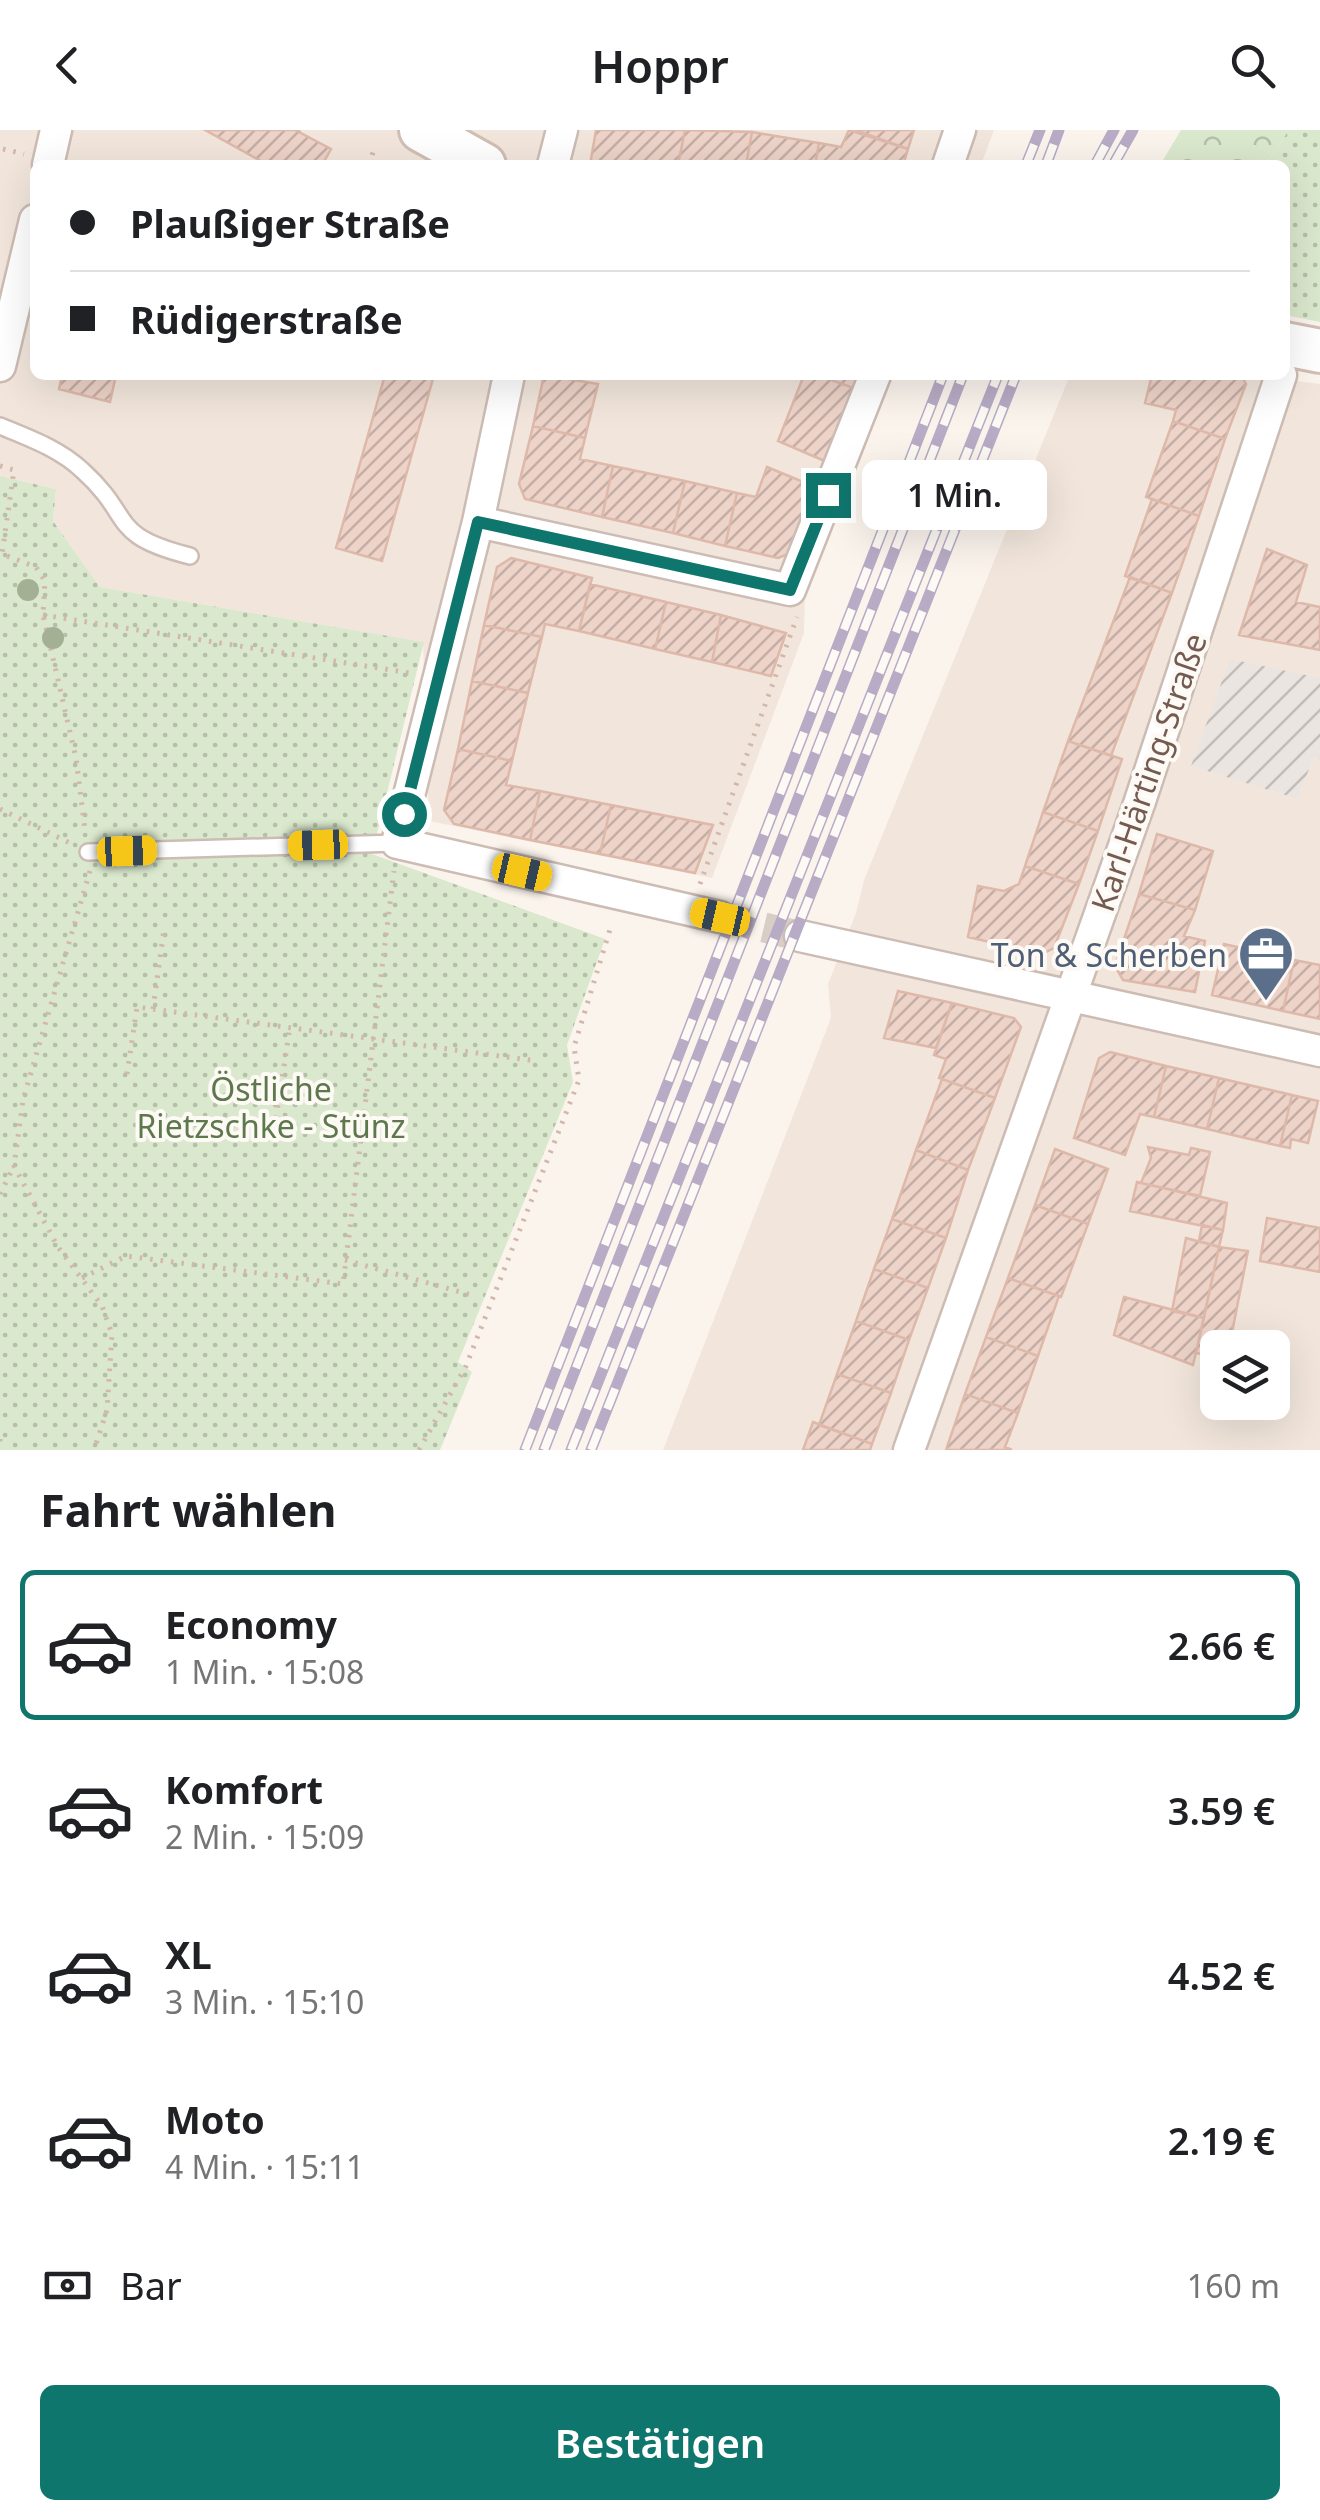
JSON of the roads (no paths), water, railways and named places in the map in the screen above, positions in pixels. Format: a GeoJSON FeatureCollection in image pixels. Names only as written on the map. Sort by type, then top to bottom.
{"type":"FeatureCollection","features":[{"type":"Feature","properties":{"kind":"street"},"geometry":{"type":"LineString","coordinates":[[38,160],[56,130]]}},
{"type":"Feature","properties":{"kind":"street"},"geometry":{"type":"LineString","coordinates":[[421,130],[475,160]]}},
{"type":"Feature","properties":{"kind":"street"},"geometry":{"type":"LineString","coordinates":[[555,160],[562,130]]}},
{"type":"Feature","properties":{"kind":"street"},"geometry":{"type":"LineString","coordinates":[[950,160],[960,130]]}},
{"type":"Feature","properties":{"kind":"street"},"geometry":{"type":"LineString","coordinates":[[0,366],[30,241]]}},
{"type":"Feature","properties":{"kind":"street"},"geometry":{"type":"LineString","coordinates":[[508,380],[478,522],[397,843],[705,914]]}},
{"type":"Feature","properties":{"kind":"street"},"geometry":{"type":"LineString","coordinates":[[478,522],[790,590],[874,380]]}},
{"type":"Feature","properties":{"kind":"street","name":"Karl-Härting-Straße"},"geometry":{"type":"LineString","coordinates":[[909,1450],[1285,380]]}},
{"type":"Feature","properties":{"kind":"street"},"geometry":{"type":"LineString","coordinates":[[800,936],[1320,1052]]}},
{"type":"Feature","properties":{"kind":"lane"},"geometry":{"type":"LineString","coordinates":[[0,426],[44,444],[84,471],[136,538],[190,556]]}},
{"type":"Feature","properties":{"kind":"lane"},"geometry":{"type":"LineString","coordinates":[[88,852],[397,843]]}},
{"type":"Feature","properties":{"kind":"tunnel"},"geometry":{"type":"LineString","coordinates":[[720,917],[800,936]]}},
{"type":"Feature","properties":{"kind":"railway"},"geometry":{"type":"LineString","coordinates":[[1028,160],[1040,130]]}},
{"type":"Feature","properties":{"kind":"railway"},"geometry":{"type":"LineString","coordinates":[[1048,160],[1059,130]]}},
{"type":"Feature","properties":{"kind":"railway"},"geometry":{"type":"LineString","coordinates":[[1098,160],[1114,130]]}},
{"type":"Feature","properties":{"kind":"railway"},"geometry":{"type":"LineString","coordinates":[[1116,160],[1133,130]]}},
{"type":"Feature","properties":{"kind":"railway"},"geometry":{"type":"LineString","coordinates":[[525,1450],[941,380]]}},
{"type":"Feature","properties":{"kind":"railway"},"geometry":{"type":"LineString","coordinates":[[544,1450],[961,380]]}},
{"type":"Feature","properties":{"kind":"railway"},"geometry":{"type":"LineString","coordinates":[[571,1450],[996,380]]}},
{"type":"Feature","properties":{"kind":"railway"},"geometry":{"type":"LineString","coordinates":[[591,1450],[1014,380]]}},
{"type":"Feature","properties":{"kind":"place","name":"Ton & Scherben"},"geometry":{"type":"Point","coordinates":[1266,1003]}},
{"type":"Feature","properties":{"kind":"park label","name":"Östliche Rietzschke - Stünz"},"geometry":{"type":"Point","coordinates":[271,1106]}}]}
